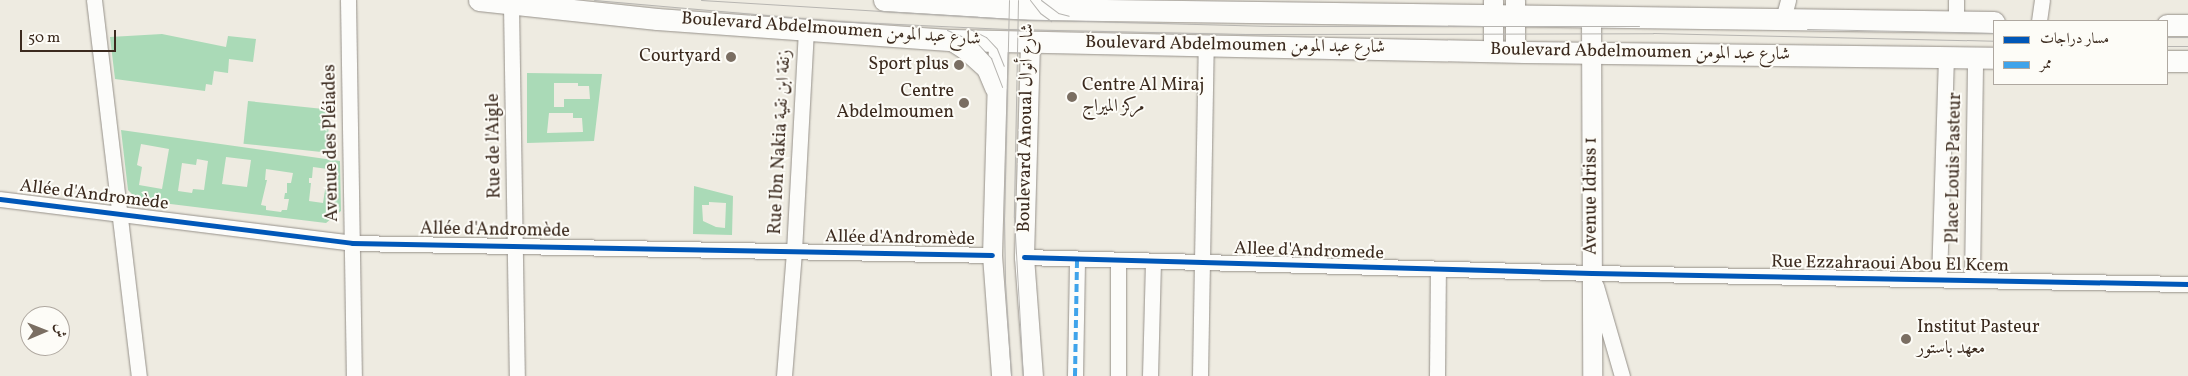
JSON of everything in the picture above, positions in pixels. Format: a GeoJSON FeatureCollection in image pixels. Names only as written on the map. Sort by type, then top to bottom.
{"type":"FeatureCollection","features":[{"type":"Feature","properties":{"kind":"main road","name":"Boulevard Abdelmoumen شارع عبد المومن"},"geometry":{"type":"LineString","coordinates":[[478,0],[657,19],[952,40],[1206,46],[1985,58]]}},
{"type":"Feature","properties":{"kind":"main road","name":"Boulevard Abdelmoumen شارع عبد المومن"},"geometry":{"type":"LineString","coordinates":[[884,0],[1061,5],[1515,8],[1591,17],[1786,10],[1993,22]]}},
{"type":"Feature","properties":{"kind":"main road","name":"Boulevard Anoual شارع أنوال"},"geometry":{"type":"LineString","coordinates":[[998,41],[999,4]]}},
{"type":"Feature","properties":{"kind":"main road","name":"Boulevard Anoual شارع أنوال"},"geometry":{"type":"LineString","coordinates":[[1030,42],[1031,4]]}},
{"type":"Feature","properties":{"kind":"main road"},"geometry":{"type":"LineString","coordinates":[[2168,25],[2188,25]]}},
{"type":"Feature","properties":{"kind":"main road"},"geometry":{"type":"LineString","coordinates":[[952,40],[966,49],[987,68],[996,87]]}},
{"type":"Feature","properties":{"kind":"main road"},"geometry":{"type":"LineString","coordinates":[[2168,60],[2188,61]]}},
{"type":"Feature","properties":{"kind":"street"},"geometry":{"type":"LineString","coordinates":[[94,0],[139,376]]}},
{"type":"Feature","properties":{"kind":"street","name":"Avenue des Pléiades"},"geometry":{"type":"LineString","coordinates":[[348,0],[354,376]]}},
{"type":"Feature","properties":{"kind":"street"},"geometry":{"type":"LineString","coordinates":[[1956,0],[1956,21]]}},
{"type":"Feature","properties":{"kind":"street"},"geometry":{"type":"LineString","coordinates":[[2039,20],[2042,0]]}},
{"type":"Feature","properties":{"kind":"street","name":"Rue de l'Aigle"},"geometry":{"type":"LineString","coordinates":[[512,4],[517,376]]}},
{"type":"Feature","properties":{"kind":"street"},"geometry":{"type":"LineString","coordinates":[[1493,8],[1493,51]]}},
{"type":"Feature","properties":{"kind":"street"},"geometry":{"type":"LineString","coordinates":[[1515,8],[1515,51]]}},
{"type":"Feature","properties":{"kind":"street","name":"Avenue Idriss 1"},"geometry":{"type":"LineString","coordinates":[[1591,17],[1592,376]]}},
{"type":"Feature","properties":{"kind":"street","name":"Rue Ibn Nakia زنقة ابن نقية"},"geometry":{"type":"LineString","coordinates":[[784,376],[794,251],[806,29]]}},
{"type":"Feature","properties":{"kind":"street","name":"Boulevard Anoual شارع أنوال"},"geometry":{"type":"LineString","coordinates":[[998,41],[992,255],[1001,376]]}},
{"type":"Feature","properties":{"kind":"street","name":"Boulevard Anoual شارع أنوال"},"geometry":{"type":"LineString","coordinates":[[1030,42],[1024,258],[1032,376]]}},
{"type":"Feature","properties":{"kind":"street"},"geometry":{"type":"LineString","coordinates":[[1200,376],[1206,46]]}},
{"type":"Feature","properties":{"kind":"street"},"geometry":{"type":"LineString","coordinates":[[1939,279],[1946,57]]}},
{"type":"Feature","properties":{"kind":"street","name":"Place Louis Pasteur"},"geometry":{"type":"LineString","coordinates":[[1972,280],[1985,58]]}},
{"type":"Feature","properties":{"kind":"street","name":"Allée d'Andromède"},"geometry":{"type":"LineString","coordinates":[[0,199],[120,212],[352,243],[992,255]]}},
{"type":"Feature","properties":{"kind":"street","name":"Allee d'Andromede"},"geometry":{"type":"LineString","coordinates":[[1024,258],[1592,273]]}},
{"type":"Feature","properties":{"kind":"street"},"geometry":{"type":"LineString","coordinates":[[1075,376],[1077,259]]}},
{"type":"Feature","properties":{"kind":"street"},"geometry":{"type":"LineString","coordinates":[[1118,260],[1118,376]]}},
{"type":"Feature","properties":{"kind":"street"},"geometry":{"type":"LineString","coordinates":[[1150,376],[1153,261]]}},
{"type":"Feature","properties":{"kind":"street"},"geometry":{"type":"LineString","coordinates":[[1437,376],[1438,269]]}},
{"type":"Feature","properties":{"kind":"street"},"geometry":{"type":"LineString","coordinates":[[1592,273],[1622,376]]}},
{"type":"Feature","properties":{"kind":"street","name":"Rue Ezzahraoui Abou El Kcem"},"geometry":{"type":"LineString","coordinates":[[1592,273],[2188,284]]}},
{"type":"Feature","properties":{"kind":"green space"},"geometry":{"type":"Polygon","coordinates":[[[162,34],[226,47],[228,36],[256,39],[253,62],[229,59],[228,73],[214,71],[212,85],[206,84],[205,91],[115,79],[110,37],[162,34]]]}},
{"type":"Feature","properties":{"kind":"green space"},"geometry":{"type":"Polygon","coordinates":[[[527,73],[602,74],[594,141],[527,143],[527,73]],[[554,83],[554,107],[564,107],[564,99],[590,99],[589,86],[578,86],[578,83],[554,83]],[[549,113],[547,133],[583,132],[582,118],[573,118],[573,113],[549,113]]]}},
{"type":"Feature","properties":{"kind":"green space"},"geometry":{"type":"Polygon","coordinates":[[[248,101],[331,110],[326,152],[244,144],[248,101]]]}},
{"type":"Feature","properties":{"kind":"green space"},"geometry":{"type":"Polygon","coordinates":[[[121,130],[340,161],[341,211],[326,223],[138,200],[128,190],[121,130]],[[141,144],[137,165],[142,167],[139,185],[162,189],[169,149],[141,144]],[[226,157],[222,184],[247,187],[251,160],[226,157]],[[197,159],[196,165],[182,163],[178,191],[192,193],[193,189],[204,190],[208,161],[197,159]],[[313,167],[312,178],[309,178],[309,183],[311,183],[309,201],[323,203],[327,177],[333,177],[335,170],[313,167]],[[266,169],[265,180],[267,180],[261,205],[266,206],[266,210],[281,212],[282,210],[287,210],[289,199],[284,199],[285,193],[287,193],[287,183],[291,183],[293,173],[266,169]]]}},
{"type":"Feature","properties":{"kind":"green space"},"geometry":{"type":"Polygon","coordinates":[[[694,186],[733,196],[732,235],[693,234],[694,186]],[[709,202],[709,205],[702,205],[703,221],[716,227],[725,228],[726,203],[709,202]]]}},
{"type":"Feature","properties":{"kind":"tram line"},"geometry":{"type":"LineString","coordinates":[[594,0],[832,21],[1007,29],[1245,34],[1653,33],[1993,41]]}},
{"type":"Feature","properties":{"kind":"tram line"},"geometry":{"type":"LineString","coordinates":[[701,0],[1008,19],[1272,26],[1639,26]]}},
{"type":"Feature","properties":{"kind":"tram line"},"geometry":{"type":"LineString","coordinates":[[1009,0],[1004,217],[1005,283],[1011,376]]}},
{"type":"Feature","properties":{"kind":"tram line"},"geometry":{"type":"LineString","coordinates":[[1018,0],[1014,217],[1023,376]]}},
{"type":"Feature","properties":{"kind":"tram line"},"geometry":{"type":"LineString","coordinates":[[1030,0],[1040,13],[1051,21]]}},
{"type":"Feature","properties":{"kind":"tram line"},"geometry":{"type":"LineString","coordinates":[[1041,0],[1058,13],[1069,16]]}},
{"type":"Feature","properties":{"kind":"tram line"},"geometry":{"type":"LineString","coordinates":[[970,29],[986,37],[997,49],[1004,66]]}},
{"type":"Feature","properties":{"kind":"tram line"},"geometry":{"type":"LineString","coordinates":[[1807,29],[1993,33]]}},
{"type":"Feature","properties":{"kind":"tram line"},"geometry":{"type":"LineString","coordinates":[[947,30],[977,43],[991,58],[1002,87]]}},
{"type":"Feature","properties":{"kind":"tram line"},"geometry":{"type":"LineString","coordinates":[[2168,37],[2188,37]]}},
{"type":"Feature","properties":{"kind":"tram line"},"geometry":{"type":"LineString","coordinates":[[2168,46],[2188,46]]}},
{"type":"Feature","properties":{"kind":"marked path"},"geometry":{"type":"LineString","coordinates":[[1075,376],[1077,259]]}},
{"type":"Feature","properties":{"kind":"cycle path"},"geometry":{"type":"LineString","coordinates":[[0,199],[352,243],[992,255]]}},
{"type":"Feature","properties":{"kind":"cycle path"},"geometry":{"type":"LineString","coordinates":[[1024,257],[1592,273],[2188,284]]}},
{"type":"Feature","properties":{"kind":"place","name":"Courtyard"},"geometry":{"type":"Point","coordinates":[731,57]}},
{"type":"Feature","properties":{"kind":"place","name":"Sport plus"},"geometry":{"type":"Point","coordinates":[959,65]}},
{"type":"Feature","properties":{"kind":"place","name":"Centre Al Miraj مركز الميراج"},"geometry":{"type":"Point","coordinates":[1072,97]}},
{"type":"Feature","properties":{"kind":"place","name":"Centre Abdelmoumen"},"geometry":{"type":"Point","coordinates":[964,103]}},
{"type":"Feature","properties":{"kind":"place","name":"Institut Pasteur معهد باستور"},"geometry":{"type":"Point","coordinates":[1906,339]}}]}
